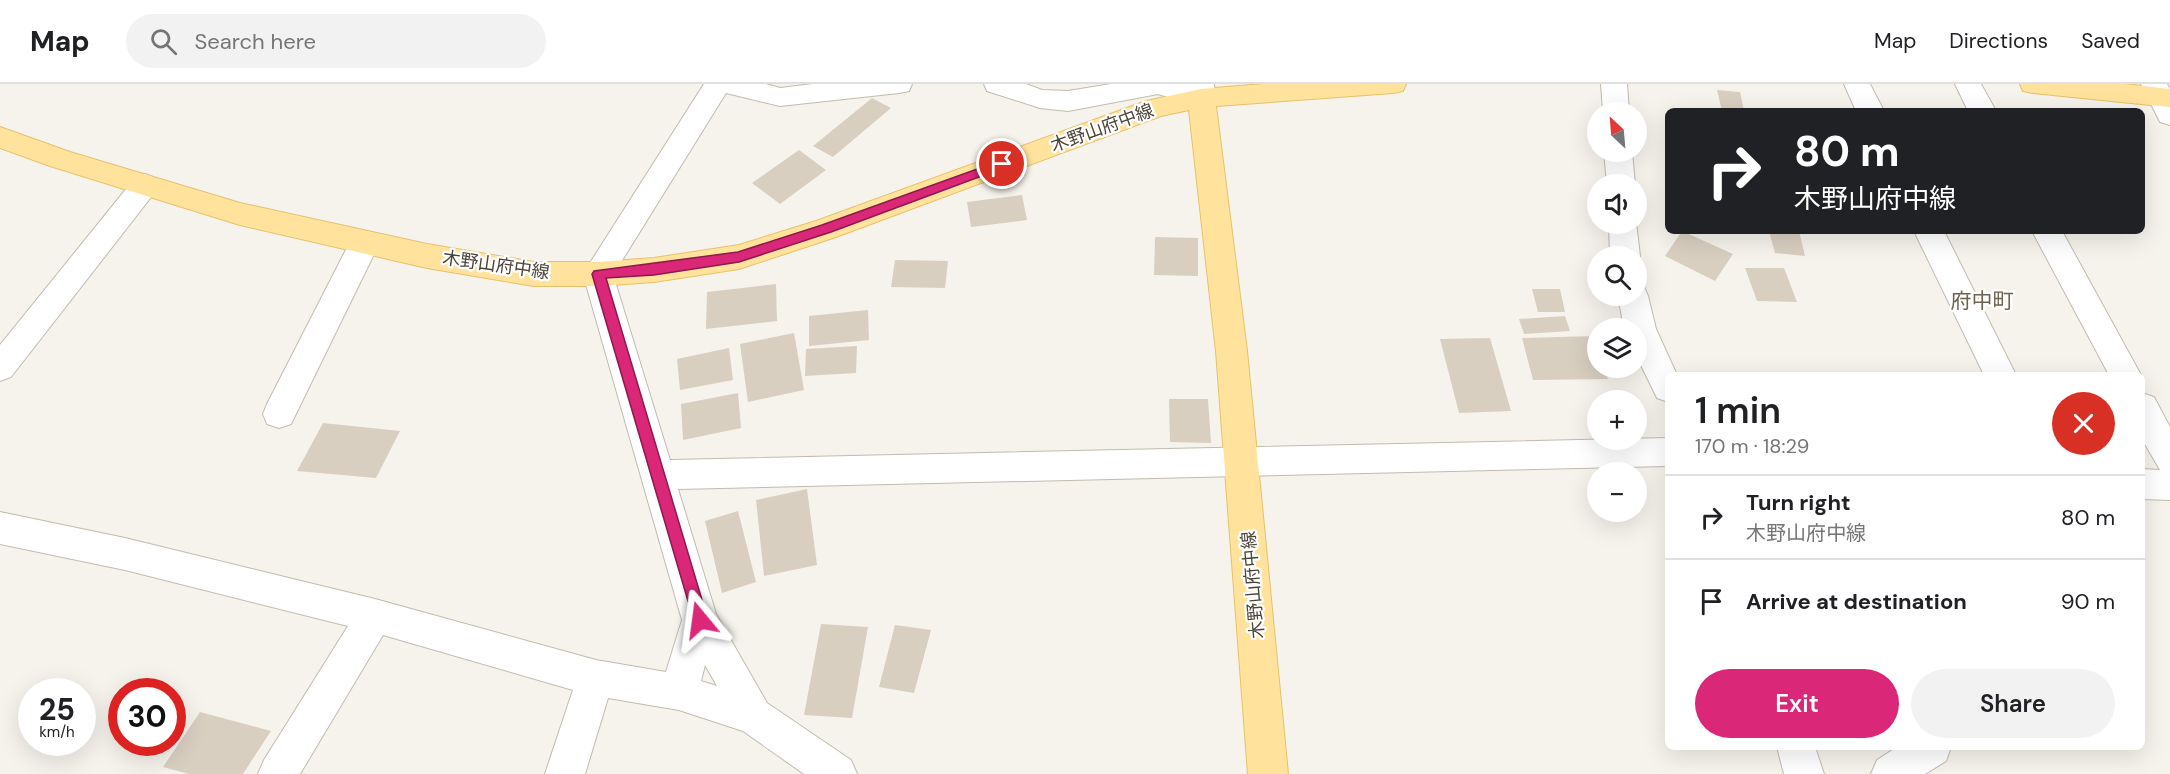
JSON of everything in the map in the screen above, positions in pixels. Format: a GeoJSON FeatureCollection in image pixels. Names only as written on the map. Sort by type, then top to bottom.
{"type":"FeatureCollection","features":[{"type":"Feature","properties":{"kind":"main road"},"geometry":{"type":"LineString","coordinates":[[1201,91],[1393,84]]}},
{"type":"Feature","properties":{"kind":"main road"},"geometry":{"type":"LineString","coordinates":[[2033,84],[2164,99]]}},
{"type":"Feature","properties":{"kind":"main road","name":"木野山府中線"},"geometry":{"type":"LineString","coordinates":[[0,137],[240,214],[427,255],[534,274],[598,274],[654,270],[739,257],[826,229],[1201,91],[1243,460],[1268,774]]}},
{"type":"Feature","properties":{"kind":"street"},"geometry":{"type":"LineString","coordinates":[[718,84],[598,274],[700,620],[754,716]]}},
{"type":"Feature","properties":{"kind":"street"},"geometry":{"type":"LineString","coordinates":[[728,84],[780,97],[899,84]]}},
{"type":"Feature","properties":{"kind":"street"},"geometry":{"type":"LineString","coordinates":[[997,84],[1040,99],[1068,101],[1159,85],[1201,91]]}},
{"type":"Feature","properties":{"kind":"street"},"geometry":{"type":"LineString","coordinates":[[1614,84],[1615,102]]}},
{"type":"Feature","properties":{"kind":"street"},"geometry":{"type":"LineString","coordinates":[[1857,84],[1869,108]]}},
{"type":"Feature","properties":{"kind":"street"},"geometry":{"type":"LineString","coordinates":[[1968,84],[1980,108]]}},
{"type":"Feature","properties":{"kind":"street"},"geometry":{"type":"LineString","coordinates":[[0,368],[145,185]]}},
{"type":"Feature","properties":{"kind":"street"},"geometry":{"type":"LineString","coordinates":[[1930,234],[1999,372]]}},
{"type":"Feature","properties":{"kind":"street"},"geometry":{"type":"LineString","coordinates":[[2049,234],[2122,372]]}},
{"type":"Feature","properties":{"kind":"street"},"geometry":{"type":"LineString","coordinates":[[279,414],[365,242]]}},
{"type":"Feature","properties":{"kind":"street"},"geometry":{"type":"LineString","coordinates":[[1635,306],[1640,329],[1665,382]]}},
{"type":"Feature","properties":{"kind":"street"},"geometry":{"type":"LineString","coordinates":[[2145,413],[2170,459]]}},
{"type":"Feature","properties":{"kind":"street"},"geometry":{"type":"LineString","coordinates":[[658,475],[1665,452]]}},
{"type":"Feature","properties":{"kind":"street"},"geometry":{"type":"LineString","coordinates":[[2145,484],[2170,485]]}},
{"type":"Feature","properties":{"kind":"street"},"geometry":{"type":"LineString","coordinates":[[0,528],[125,554],[375,616],[596,678],[679,692],[754,716],[837,774]]}},
{"type":"Feature","properties":{"kind":"street"},"geometry":{"type":"LineString","coordinates":[[278,774],[375,616]]}},
{"type":"Feature","properties":{"kind":"street"},"geometry":{"type":"LineString","coordinates":[[679,692],[700,620]]}},
{"type":"Feature","properties":{"kind":"street"},"geometry":{"type":"LineString","coordinates":[[565,774],[596,678]]}},
{"type":"Feature","properties":{"kind":"street"},"geometry":{"type":"LineString","coordinates":[[1797,750],[1804,774]]}},
{"type":"Feature","properties":{"kind":"street"},"geometry":{"type":"LineString","coordinates":[[1891,774],[1927,750]]}},
{"type":"Feature","properties":{"kind":"building"},"geometry":{"type":"Polygon","coordinates":[[[1717,90],[1740,92],[1743,108],[1721,108],[1717,90]]]}},
{"type":"Feature","properties":{"kind":"building"},"geometry":{"type":"Polygon","coordinates":[[[872,98],[891,108],[833,157],[813,146],[872,98]]]}},
{"type":"Feature","properties":{"kind":"building"},"geometry":{"type":"Polygon","coordinates":[[[799,150],[826,170],[780,204],[752,183],[799,150]]]}},
{"type":"Feature","properties":{"kind":"building"},"geometry":{"type":"Polygon","coordinates":[[[1022,195],[1027,220],[971,227],[967,202],[1022,195]]]}},
{"type":"Feature","properties":{"kind":"building"},"geometry":{"type":"Polygon","coordinates":[[[1680,234],[1689,234],[1733,254],[1715,281],[1665,256],[1680,234]]]}},
{"type":"Feature","properties":{"kind":"building"},"geometry":{"type":"Polygon","coordinates":[[[1770,234],[1800,234],[1805,256],[1775,253],[1770,234]]]}},
{"type":"Feature","properties":{"kind":"building"},"geometry":{"type":"Polygon","coordinates":[[[1155,237],[1198,238],[1198,276],[1154,275],[1155,237]]]}},
{"type":"Feature","properties":{"kind":"building"},"geometry":{"type":"Polygon","coordinates":[[[895,260],[948,261],[945,288],[891,287],[895,260]]]}},
{"type":"Feature","properties":{"kind":"building"},"geometry":{"type":"Polygon","coordinates":[[[1745,268],[1784,268],[1797,302],[1757,301],[1745,268]]]}},
{"type":"Feature","properties":{"kind":"building"},"geometry":{"type":"Polygon","coordinates":[[[776,284],[777,321],[706,329],[707,292],[776,284]]]}},
{"type":"Feature","properties":{"kind":"building"},"geometry":{"type":"Polygon","coordinates":[[[1532,289],[1560,289],[1565,312],[1538,312],[1532,289]]]}},
{"type":"Feature","properties":{"kind":"building"},"geometry":{"type":"Polygon","coordinates":[[[868,310],[869,340],[809,346],[809,316],[868,310]]]}},
{"type":"Feature","properties":{"kind":"building"},"geometry":{"type":"Polygon","coordinates":[[[1565,316],[1570,331],[1524,334],[1519,319],[1565,316]]]}},
{"type":"Feature","properties":{"kind":"building"},"geometry":{"type":"Polygon","coordinates":[[[794,333],[804,390],[748,402],[740,344],[794,333]]]}},
{"type":"Feature","properties":{"kind":"building"},"geometry":{"type":"Polygon","coordinates":[[[1587,336],[1587,378],[1608,379],[1533,380],[1522,338],[1587,336]]]}},
{"type":"Feature","properties":{"kind":"building"},"geometry":{"type":"Polygon","coordinates":[[[1490,338],[1511,411],[1459,413],[1440,339],[1490,338]]]}},
{"type":"Feature","properties":{"kind":"building"},"geometry":{"type":"Polygon","coordinates":[[[857,346],[856,373],[805,376],[806,349],[857,346]]]}},
{"type":"Feature","properties":{"kind":"building"},"geometry":{"type":"Polygon","coordinates":[[[729,348],[733,380],[680,390],[677,359],[729,348]]]}},
{"type":"Feature","properties":{"kind":"building"},"geometry":{"type":"Polygon","coordinates":[[[738,393],[741,428],[683,440],[681,404],[738,393]]]}},
{"type":"Feature","properties":{"kind":"building"},"geometry":{"type":"Polygon","coordinates":[[[1169,399],[1208,399],[1211,443],[1170,442],[1169,399]]]}},
{"type":"Feature","properties":{"kind":"building"},"geometry":{"type":"Polygon","coordinates":[[[323,423],[400,431],[376,478],[297,471],[323,423]]]}},
{"type":"Feature","properties":{"kind":"building"},"geometry":{"type":"Polygon","coordinates":[[[807,489],[817,565],[764,576],[756,500],[807,489]]]}},
{"type":"Feature","properties":{"kind":"building"},"geometry":{"type":"Polygon","coordinates":[[[738,511],[756,582],[722,593],[705,521],[738,511]]]}},
{"type":"Feature","properties":{"kind":"building"},"geometry":{"type":"Polygon","coordinates":[[[821,624],[868,627],[852,718],[804,715],[821,624]]]}},
{"type":"Feature","properties":{"kind":"building"},"geometry":{"type":"Polygon","coordinates":[[[895,625],[931,630],[914,693],[879,687],[895,625]]]}},
{"type":"Feature","properties":{"kind":"building"},"geometry":{"type":"Polygon","coordinates":[[[200,712],[271,731],[243,774],[189,774],[163,767],[170,756],[186,756],[186,733],[200,712]]]}},
{"type":"Feature","properties":{"kind":"district","name":"府中町"},"geometry":{"type":"Point","coordinates":[1982,301]}},
{"type":"Feature","properties":{"kind":"route"},"geometry":{"type":"LineString","coordinates":[[700,620],[598,274],[654,270],[739,257],[826,229],[1002,164]]}}]}
